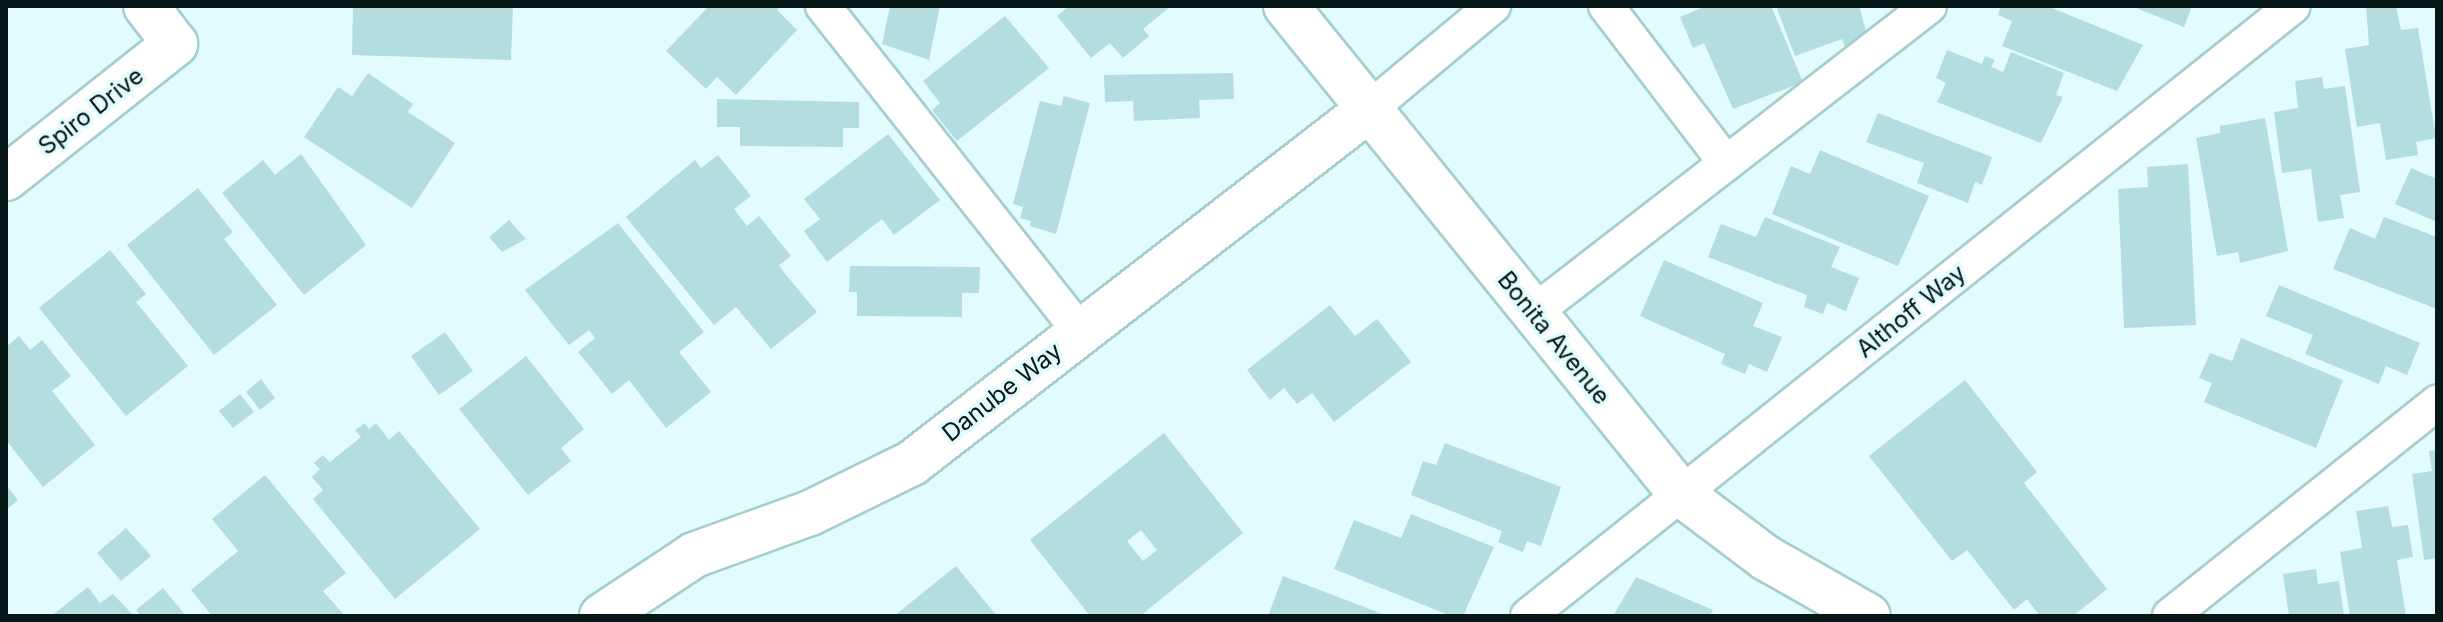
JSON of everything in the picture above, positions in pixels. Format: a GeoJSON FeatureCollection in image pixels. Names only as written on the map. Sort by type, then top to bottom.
{"type":"FeatureCollection","features":[{"type":"Feature","properties":{"kind":"street","name":"Spiro Drive"},"geometry":{"type":"LineString","coordinates":[[6,178],[175,44],[146,6]]}},
{"type":"Feature","properties":{"kind":"street","name":"Bonita Avenue"},"geometry":{"type":"LineString","coordinates":[[1286,6],[1681,494],[1766,558],[1868,616]]}},
{"type":"Feature","properties":{"kind":"street","name":"Danube Way"},"geometry":{"type":"LineString","coordinates":[[602,616],[694,555],[810,513],[912,463],[1368,110]]}},
{"type":"Feature","properties":{"kind":"lane"},"geometry":{"type":"LineString","coordinates":[[823,6],[1080,331]]}},
{"type":"Feature","properties":{"kind":"lane"},"geometry":{"type":"LineString","coordinates":[[1368,110],[1493,6]]}},
{"type":"Feature","properties":{"kind":"lane"},"geometry":{"type":"LineString","coordinates":[[1606,6],[1726,163]]}},
{"type":"Feature","properties":{"kind":"lane"},"geometry":{"type":"LineString","coordinates":[[1533,313],[1929,6]]}},
{"type":"Feature","properties":{"kind":"lane","name":"Althoff Way"},"geometry":{"type":"LineString","coordinates":[[1528,616],[2293,6]]}},
{"type":"Feature","properties":{"kind":"lane"},"geometry":{"type":"LineString","coordinates":[[2170,616],[2437,403]]}},
{"type":"Feature","properties":{"kind":"building"},"geometry":{"type":"Polygon","coordinates":[[[353,6],[513,6],[511,60],[352,55],[353,6]]]}},
{"type":"Feature","properties":{"kind":"building"},"geometry":{"type":"Polygon","coordinates":[[[709,6],[781,6],[777,10],[797,30],[736,95],[717,77],[706,89],[666,51],[709,6]]]}},
{"type":"Feature","properties":{"kind":"building"},"geometry":{"type":"Polygon","coordinates":[[[890,6],[940,6],[929,60],[882,44],[890,6]]]}},
{"type":"Feature","properties":{"kind":"building"},"geometry":{"type":"Polygon","coordinates":[[[1069,6],[1171,6],[1143,29],[1149,36],[1123,58],[1110,43],[1091,58],[1057,16],[1069,6]]]}},
{"type":"Feature","properties":{"kind":"building"},"geometry":{"type":"Polygon","coordinates":[[[1706,6],[1771,6],[1803,82],[1733,109],[1704,43],[1693,48],[1680,17],[1706,6]]]}},
{"type":"Feature","properties":{"kind":"building"},"geometry":{"type":"Polygon","coordinates":[[[1776,6],[1859,6],[1868,38],[1845,47],[1842,39],[1795,56],[1776,6]]]}},
{"type":"Feature","properties":{"kind":"building"},"geometry":{"type":"Polygon","coordinates":[[[2001,6],[2047,6],[2143,45],[2117,91],[2002,46],[2012,21],[1998,15],[2001,6]]]}},
{"type":"Feature","properties":{"kind":"building"},"geometry":{"type":"Polygon","coordinates":[[[2131,6],[2192,6],[2184,27],[2131,6]]]}},
{"type":"Feature","properties":{"kind":"building"},"geometry":{"type":"Polygon","coordinates":[[[2366,6],[2396,6],[2401,30],[2418,28],[2436,138],[2416,142],[2418,155],[2386,160],[2380,123],[2357,127],[2345,49],[2369,45],[2366,6]]]}},
{"type":"Feature","properties":{"kind":"building"},"geometry":{"type":"Polygon","coordinates":[[[1005,16],[1049,68],[957,141],[932,110],[940,103],[923,81],[1005,16]]]}},
{"type":"Feature","properties":{"kind":"building"},"geometry":{"type":"Polygon","coordinates":[[[1947,50],[1982,64],[1985,56],[1995,60],[1991,67],[2003,72],[2011,52],[2064,73],[2056,95],[2063,97],[2041,143],[1937,102],[1946,83],[1936,78],[1947,50]]]}},
{"type":"Feature","properties":{"kind":"building"},"geometry":{"type":"Polygon","coordinates":[[[368,73],[413,104],[408,112],[455,143],[412,208],[304,137],[338,87],[352,96],[368,73]]]}},
{"type":"Feature","properties":{"kind":"building"},"geometry":{"type":"Polygon","coordinates":[[[1233,73],[1234,99],[1199,100],[1200,118],[1134,121],[1133,101],[1105,102],[1104,75],[1233,73]]]}},
{"type":"Feature","properties":{"kind":"building"},"geometry":{"type":"Polygon","coordinates":[[[2322,77],[2324,89],[2345,86],[2360,192],[2340,195],[2344,218],[2318,222],[2311,169],[2282,173],[2274,112],[2298,108],[2295,81],[2322,77]]]}},
{"type":"Feature","properties":{"kind":"building"},"geometry":{"type":"Polygon","coordinates":[[[1064,96],[1090,103],[1056,234],[1030,226],[1031,221],[1020,218],[1023,207],[1013,204],[1040,101],[1061,106],[1064,96]]]}},
{"type":"Feature","properties":{"kind":"building"},"geometry":{"type":"Polygon","coordinates":[[[717,99],[859,102],[859,128],[843,128],[843,147],[740,146],[740,127],[717,127],[717,99]]]}},
{"type":"Feature","properties":{"kind":"building"},"geometry":{"type":"Polygon","coordinates":[[[1878,113],[1992,157],[1982,185],[1975,182],[1968,203],[1917,183],[1924,163],[1866,142],[1878,113]]]}},
{"type":"Feature","properties":{"kind":"building"},"geometry":{"type":"Polygon","coordinates":[[[2265,118],[2288,251],[2240,263],[2238,252],[2217,256],[2196,138],[2220,133],[2220,126],[2265,118]]]}},
{"type":"Feature","properties":{"kind":"building"},"geometry":{"type":"Polygon","coordinates":[[[888,134],[940,200],[894,235],[882,219],[827,262],[804,231],[820,219],[804,199],[888,134]]]}},
{"type":"Feature","properties":{"kind":"building"},"geometry":{"type":"Polygon","coordinates":[[[1820,150],[1929,196],[1898,266],[1772,214],[1791,166],[1810,174],[1820,150]]]}},
{"type":"Feature","properties":{"kind":"building"},"geometry":{"type":"Polygon","coordinates":[[[301,154],[366,245],[304,295],[222,193],[263,160],[275,175],[301,154]]]}},
{"type":"Feature","properties":{"kind":"building"},"geometry":{"type":"Polygon","coordinates":[[[718,155],[751,196],[734,209],[747,226],[759,216],[791,256],[779,265],[782,270],[817,312],[771,349],[736,307],[714,325],[626,217],[695,160],[701,168],[718,155]]]}},
{"type":"Feature","properties":{"kind":"building"},"geometry":{"type":"Polygon","coordinates":[[[2188,164],[2196,325],[2124,328],[2118,189],[2148,187],[2147,167],[2188,164]]]}},
{"type":"Feature","properties":{"kind":"building"},"geometry":{"type":"Polygon","coordinates":[[[2411,168],[2437,179],[2437,222],[2395,204],[2411,168]]]}},
{"type":"Feature","properties":{"kind":"building"},"geometry":{"type":"Polygon","coordinates":[[[198,188],[233,232],[224,239],[277,305],[214,355],[127,245],[198,188]]]}},
{"type":"Feature","properties":{"kind":"building"},"geometry":{"type":"Polygon","coordinates":[[[1765,217],[1840,247],[1831,267],[1859,278],[1846,311],[1827,303],[1823,314],[1804,307],[1807,295],[1708,257],[1721,224],[1756,237],[1765,217]]]}},
{"type":"Feature","properties":{"kind":"building"},"geometry":{"type":"Polygon","coordinates":[[[2384,217],[2437,237],[2437,309],[2333,269],[2350,228],[2375,239],[2384,217]]]}},
{"type":"Feature","properties":{"kind":"building"},"geometry":{"type":"Polygon","coordinates":[[[509,220],[526,239],[502,252],[489,237],[509,220]]]}},
{"type":"Feature","properties":{"kind":"building"},"geometry":{"type":"Polygon","coordinates":[[[618,223],[704,332],[679,352],[711,392],[666,428],[629,380],[612,394],[578,352],[595,338],[589,330],[569,345],[525,290],[618,223]]]}},
{"type":"Feature","properties":{"kind":"building"},"geometry":{"type":"Polygon","coordinates":[[[110,250],[146,294],[136,302],[188,366],[126,416],[39,308],[110,250]]]}},
{"type":"Feature","properties":{"kind":"building"},"geometry":{"type":"Polygon","coordinates":[[[1664,260],[1763,303],[1753,326],[1782,337],[1767,372],[1749,364],[1745,374],[1721,364],[1725,354],[1640,316],[1664,260]]]}},
{"type":"Feature","properties":{"kind":"building"},"geometry":{"type":"Polygon","coordinates":[[[850,266],[980,267],[979,293],[962,293],[962,317],[857,316],[857,292],[849,292],[850,266]]]}},
{"type":"Feature","properties":{"kind":"building"},"geometry":{"type":"Polygon","coordinates":[[[2279,285],[2420,343],[2407,375],[2386,366],[2379,384],[2305,354],[2313,335],[2266,316],[2279,285]]]}},
{"type":"Feature","properties":{"kind":"building"},"geometry":{"type":"Polygon","coordinates":[[[1330,305],[1355,336],[1377,319],[1411,362],[1334,422],[1312,393],[1297,404],[1284,388],[1270,400],[1247,370],[1330,305]]]}},
{"type":"Feature","properties":{"kind":"building"},"geometry":{"type":"Polygon","coordinates":[[[445,332],[473,371],[439,395],[411,356],[445,332]]]}},
{"type":"Feature","properties":{"kind":"building"},"geometry":{"type":"Polygon","coordinates":[[[19,336],[30,350],[42,340],[71,376],[52,391],[95,445],[43,487],[6,440],[6,347],[19,336]]]}},
{"type":"Feature","properties":{"kind":"building"},"geometry":{"type":"Polygon","coordinates":[[[2241,338],[2343,380],[2316,448],[2204,402],[2212,383],[2199,378],[2210,353],[2232,361],[2241,338]]]}},
{"type":"Feature","properties":{"kind":"building"},"geometry":{"type":"Polygon","coordinates":[[[526,356],[584,429],[561,448],[571,461],[528,495],[459,409],[526,356]]]}},
{"type":"Feature","properties":{"kind":"building"},"geometry":{"type":"Polygon","coordinates":[[[261,379],[275,398],[260,410],[246,392],[261,379]]]}},
{"type":"Feature","properties":{"kind":"building"},"geometry":{"type":"Polygon","coordinates":[[[1965,380],[2037,472],[2024,483],[2107,589],[2073,616],[2040,616],[2027,599],[2014,610],[1967,550],[1952,561],[1869,456],[1965,380]]]}},
{"type":"Feature","properties":{"kind":"building"},"geometry":{"type":"Polygon","coordinates":[[[240,394],[254,412],[233,428],[219,411],[240,394]]]}},
{"type":"Feature","properties":{"kind":"building"},"geometry":{"type":"Polygon","coordinates":[[[365,423],[369,429],[376,423],[389,440],[399,431],[480,529],[395,599],[313,499],[323,490],[312,477],[320,469],[314,463],[323,455],[330,462],[361,437],[355,430],[365,423]]]}},
{"type":"Feature","properties":{"kind":"building"},"geometry":{"type":"Polygon","coordinates":[[[1164,433],[1243,533],[1140,616],[1090,616],[1030,540],[1164,433]],[[1141,530],[1127,541],[1143,561],[1157,550],[1141,530]]]}},
{"type":"Feature","properties":{"kind":"building"},"geometry":{"type":"Polygon","coordinates":[[[1445,443],[1561,487],[1541,546],[1527,541],[1523,552],[1498,542],[1502,531],[1411,495],[1423,461],[1436,465],[1445,443]]]}},
{"type":"Feature","properties":{"kind":"building"},"geometry":{"type":"Polygon","coordinates":[[[2437,450],[2437,558],[2424,560],[2412,474],[2432,471],[2429,451],[2437,450]]]}},
{"type":"Feature","properties":{"kind":"building"},"geometry":{"type":"Polygon","coordinates":[[[265,475],[346,573],[323,591],[345,616],[212,616],[191,590],[238,551],[212,519],[265,475]]]}},
{"type":"Feature","properties":{"kind":"building"},"geometry":{"type":"Polygon","coordinates":[[[6,485],[18,500],[6,510],[6,485]]]}},
{"type":"Feature","properties":{"kind":"building"},"geometry":{"type":"Polygon","coordinates":[[[2388,506],[2392,527],[2408,525],[2413,557],[2397,560],[2406,616],[2350,616],[2340,552],[2362,548],[2356,511],[2388,506]]]}},
{"type":"Feature","properties":{"kind":"building"},"geometry":{"type":"Polygon","coordinates":[[[1411,514],[1494,547],[1463,616],[1451,616],[1334,569],[1354,520],[1401,538],[1411,514]]]}},
{"type":"Feature","properties":{"kind":"building"},"geometry":{"type":"Polygon","coordinates":[[[126,528],[151,556],[121,581],[97,553],[126,528]]]}},
{"type":"Feature","properties":{"kind":"building"},"geometry":{"type":"Polygon","coordinates":[[[956,566],[997,616],[894,616],[956,566]]]}},
{"type":"Feature","properties":{"kind":"building"},"geometry":{"type":"Polygon","coordinates":[[[2316,569],[2318,584],[2339,581],[2344,616],[2289,616],[2283,574],[2316,569]]]}},
{"type":"Feature","properties":{"kind":"building"},"geometry":{"type":"Polygon","coordinates":[[[1283,576],[1388,616],[1268,616],[1283,576]]]}},
{"type":"Feature","properties":{"kind":"building"},"geometry":{"type":"Polygon","coordinates":[[[1636,577],[1713,610],[1710,616],[1613,616],[1636,577]]]}},
{"type":"Feature","properties":{"kind":"building"},"geometry":{"type":"Polygon","coordinates":[[[88,587],[100,603],[113,594],[134,616],[51,616],[88,587]]]}},
{"type":"Feature","properties":{"kind":"building"},"geometry":{"type":"Polygon","coordinates":[[[163,588],[186,616],[141,616],[136,610],[163,588]]]}}]}
